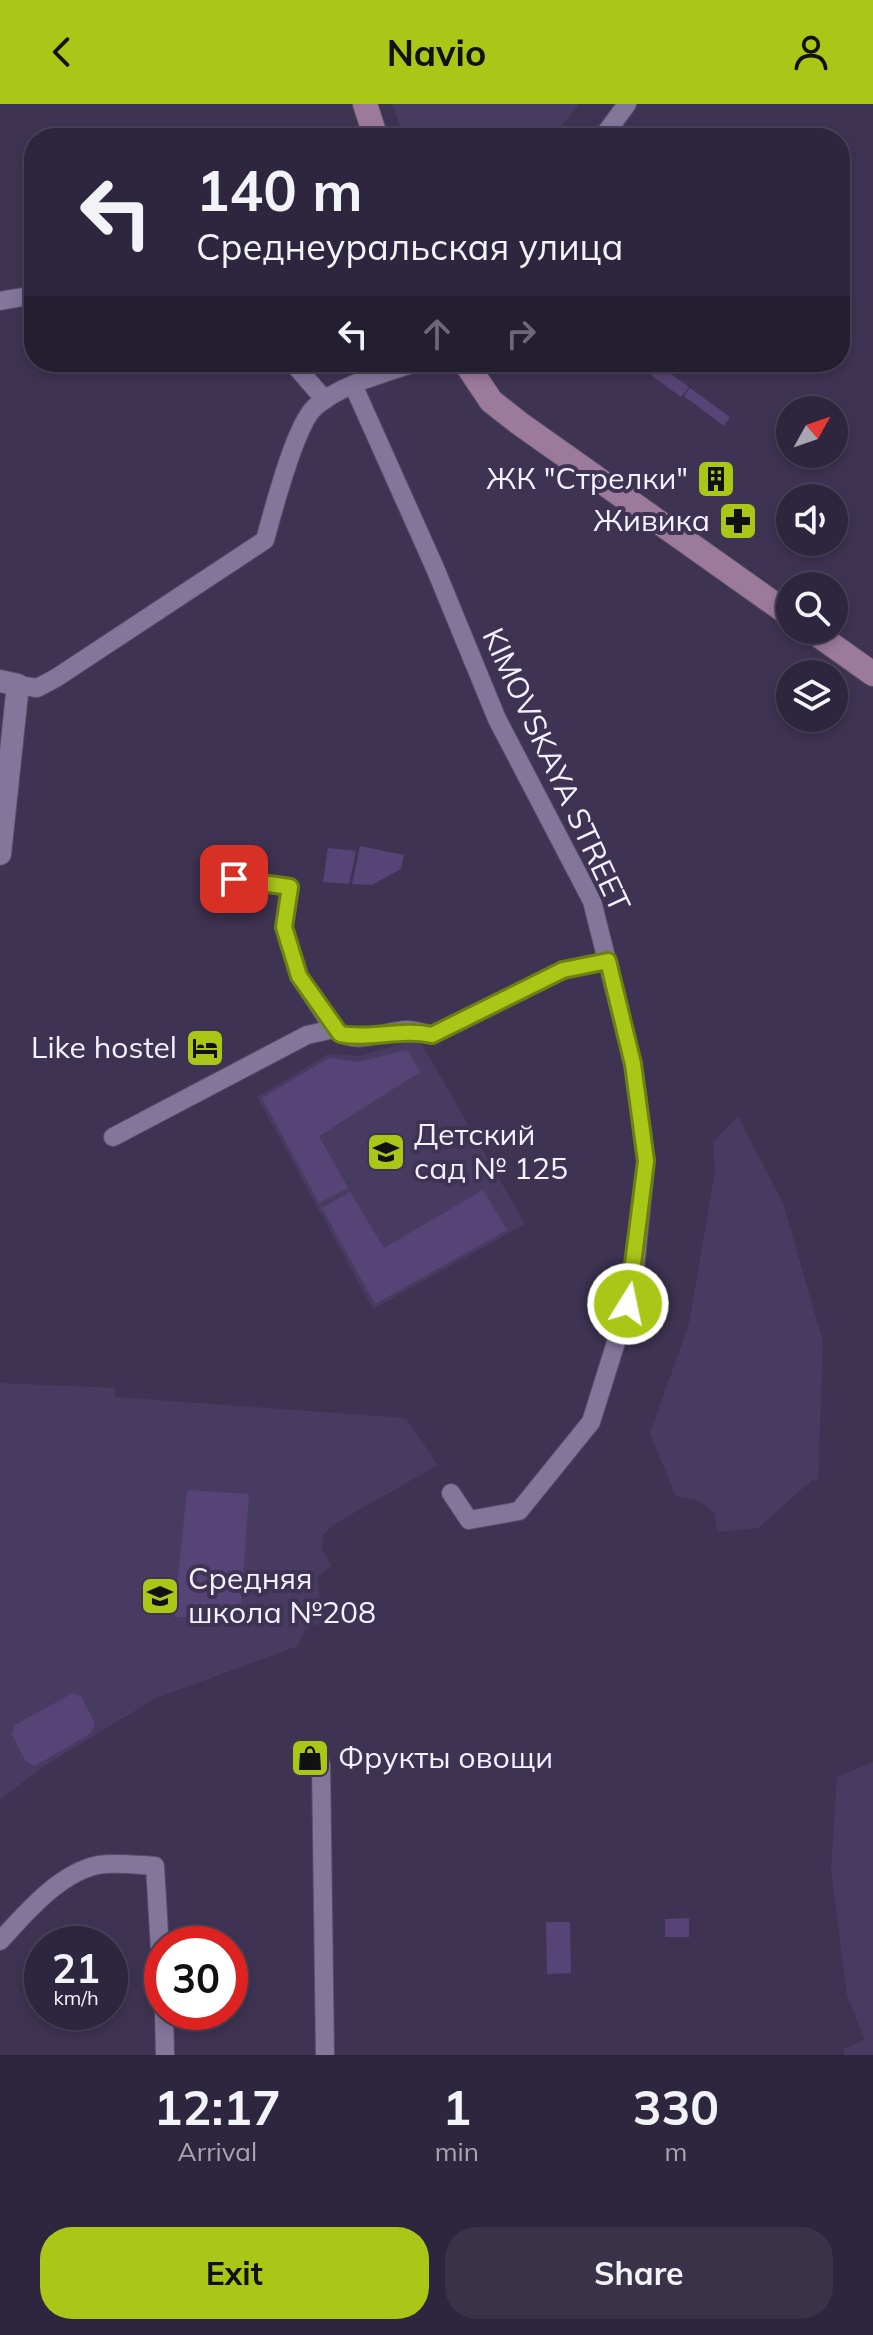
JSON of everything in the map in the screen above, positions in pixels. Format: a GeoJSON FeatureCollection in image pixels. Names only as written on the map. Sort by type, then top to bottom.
{"type":"FeatureCollection","features":[{"type":"Feature","properties":{"kind":"main road"},"geometry":{"type":"LineString","coordinates":[[365,104],[373,128]]}},
{"type":"Feature","properties":{"kind":"main road"},"geometry":{"type":"LineString","coordinates":[[472,372],[491,401],[510,416],[776,605]]}},
{"type":"Feature","properties":{"kind":"main road"},"geometry":{"type":"LineString","coordinates":[[831,644],[873,674]]}},
{"type":"Feature","properties":{"kind":"street"},"geometry":{"type":"LineString","coordinates":[[609,128],[627,104]]}},
{"type":"Feature","properties":{"kind":"street"},"geometry":{"type":"LineString","coordinates":[[0,301],[24,297]]}},
{"type":"Feature","properties":{"kind":"street"},"geometry":{"type":"LineString","coordinates":[[301,372],[325,400]]}},
{"type":"Feature","properties":{"kind":"street"},"geometry":{"type":"LineString","coordinates":[[0,854],[9,683],[37,688],[56,678],[265,540],[304,422],[325,400],[392,372]]}},
{"type":"Feature","properties":{"kind":"street","name":"KIMOVSKAYA STREET"},"geometry":{"type":"LineString","coordinates":[[354,387],[435,568],[497,719],[592,901],[633,1064],[646,1161],[633,1288],[591,1422],[519,1511],[469,1520],[451,1493]]}},
{"type":"Feature","properties":{"kind":"street"},"geometry":{"type":"LineString","coordinates":[[234,879],[290,887],[284,927],[299,976],[340,1034],[361,1038],[409,1030],[432,1035],[563,970],[608,961]]}},
{"type":"Feature","properties":{"kind":"street"},"geometry":{"type":"LineString","coordinates":[[113,1137],[307,1035],[334,1029]]}},
{"type":"Feature","properties":{"kind":"street"},"geometry":{"type":"LineString","coordinates":[[321,1764],[325,2055]]}},
{"type":"Feature","properties":{"kind":"street"},"geometry":{"type":"LineString","coordinates":[[0,1941],[57,1885],[80,1870],[102,1864],[155,1866],[159,1926]]}},
{"type":"Feature","properties":{"kind":"street"},"geometry":{"type":"LineString","coordinates":[[164,2030],[165,2055]]}},
{"type":"Feature","properties":{"kind":"shaded area"},"geometry":{"type":"Polygon","coordinates":[[[392,104],[579,104],[560,128],[401,128],[392,104]]]}},
{"type":"Feature","properties":{"kind":"shaded area"},"geometry":{"type":"Polygon","coordinates":[[[655,372],[669,372],[689,387],[681,397],[652,376],[655,372]]]}},
{"type":"Feature","properties":{"kind":"shaded area"},"geometry":{"type":"Polygon","coordinates":[[[690,388],[730,417],[724,426],[684,396],[690,388]]]}},
{"type":"Feature","properties":{"kind":"shaded area"},"geometry":{"type":"Polygon","coordinates":[[[360,846],[404,855],[401,869],[372,885],[352,884],[360,846]]]}},
{"type":"Feature","properties":{"kind":"shaded area"},"geometry":{"type":"Polygon","coordinates":[[[328,848],[356,851],[349,884],[323,882],[328,848]]]}},
{"type":"Feature","properties":{"kind":"shaded area","name":"Детский сад № 125"},"geometry":{"type":"Polygon","coordinates":[[[419,1039],[525,1224],[373,1309],[257,1097],[328,1054],[359,1056],[419,1039]]]}},
{"type":"Feature","properties":{"kind":"shaded area"},"geometry":{"type":"Polygon","coordinates":[[[407,1050],[420,1072],[319,1136],[348,1188],[319,1203],[262,1098],[329,1058],[359,1062],[407,1050]]]}},
{"type":"Feature","properties":{"kind":"shaded area"},"geometry":{"type":"Polygon","coordinates":[[[738,1116],[783,1203],[823,1342],[818,1481],[812,1480],[758,1528],[717,1532],[715,1514],[700,1501],[676,1496],[650,1433],[689,1324],[715,1171],[713,1142],[738,1116]]]}},
{"type":"Feature","properties":{"kind":"shaded area"},"geometry":{"type":"Polygon","coordinates":[[[483,1190],[507,1230],[375,1304],[322,1208],[350,1192],[384,1248],[483,1190]]]}},
{"type":"Feature","properties":{"kind":"shaded area","name":"Средняя школа №208"},"geometry":{"type":"Polygon","coordinates":[[[0,1383],[115,1388],[115,1397],[406,1418],[438,1465],[331,1526],[323,1535],[322,1549],[331,1566],[317,1577],[323,1622],[305,1629],[298,1646],[156,1698],[44,1766],[0,1800],[0,1383]]]}},
{"type":"Feature","properties":{"kind":"shaded area"},"geometry":{"type":"Polygon","coordinates":[[[187,1490],[249,1494],[240,1620],[174,1617],[187,1490]]]}},
{"type":"Feature","properties":{"kind":"shaded area"},"geometry":{"type":"Polygon","coordinates":[[[73,1693],[81,1696],[95,1723],[91,1733],[35,1766],[25,1761],[12,1734],[15,1725],[73,1693]]]}},
{"type":"Feature","properties":{"kind":"shaded area"},"geometry":{"type":"Polygon","coordinates":[[[873,1762],[873,2055],[844,2055],[843,2049],[865,2040],[847,1995],[831,1870],[837,1777],[873,1762]]]}},
{"type":"Feature","properties":{"kind":"shaded area"},"geometry":{"type":"Polygon","coordinates":[[[689,1918],[689,1937],[665,1937],[665,1919],[689,1918]]]}},
{"type":"Feature","properties":{"kind":"shaded area"},"geometry":{"type":"Polygon","coordinates":[[[546,1922],[570,1922],[571,1973],[547,1974],[546,1922]]]}},
{"type":"Feature","properties":{"kind":"place","name":"ЖК \"Стрелки\""},"geometry":{"type":"Point","coordinates":[716,479]}},
{"type":"Feature","properties":{"kind":"place","name":"Живика"},"geometry":{"type":"Point","coordinates":[738,521]}},
{"type":"Feature","properties":{"kind":"place","name":"Like hostel"},"geometry":{"type":"Point","coordinates":[205,1048]}},
{"type":"Feature","properties":{"kind":"place","name":"Детский сад № 125"},"geometry":{"type":"Point","coordinates":[386,1152]}},
{"type":"Feature","properties":{"kind":"place","name":"Средняя школа №208"},"geometry":{"type":"Point","coordinates":[160,1596]}},
{"type":"Feature","properties":{"kind":"place","name":"Фрукты овощи"},"geometry":{"type":"Point","coordinates":[310,1758]}},
{"type":"Feature","properties":{"kind":"route"},"geometry":{"type":"LineString","coordinates":[[234,879],[290,887],[284,927],[299,976],[340,1034],[361,1038],[409,1030],[432,1035],[524,986],[563,970],[608,961],[633,1064],[646,1161],[633,1288],[628,1304]]}}]}
